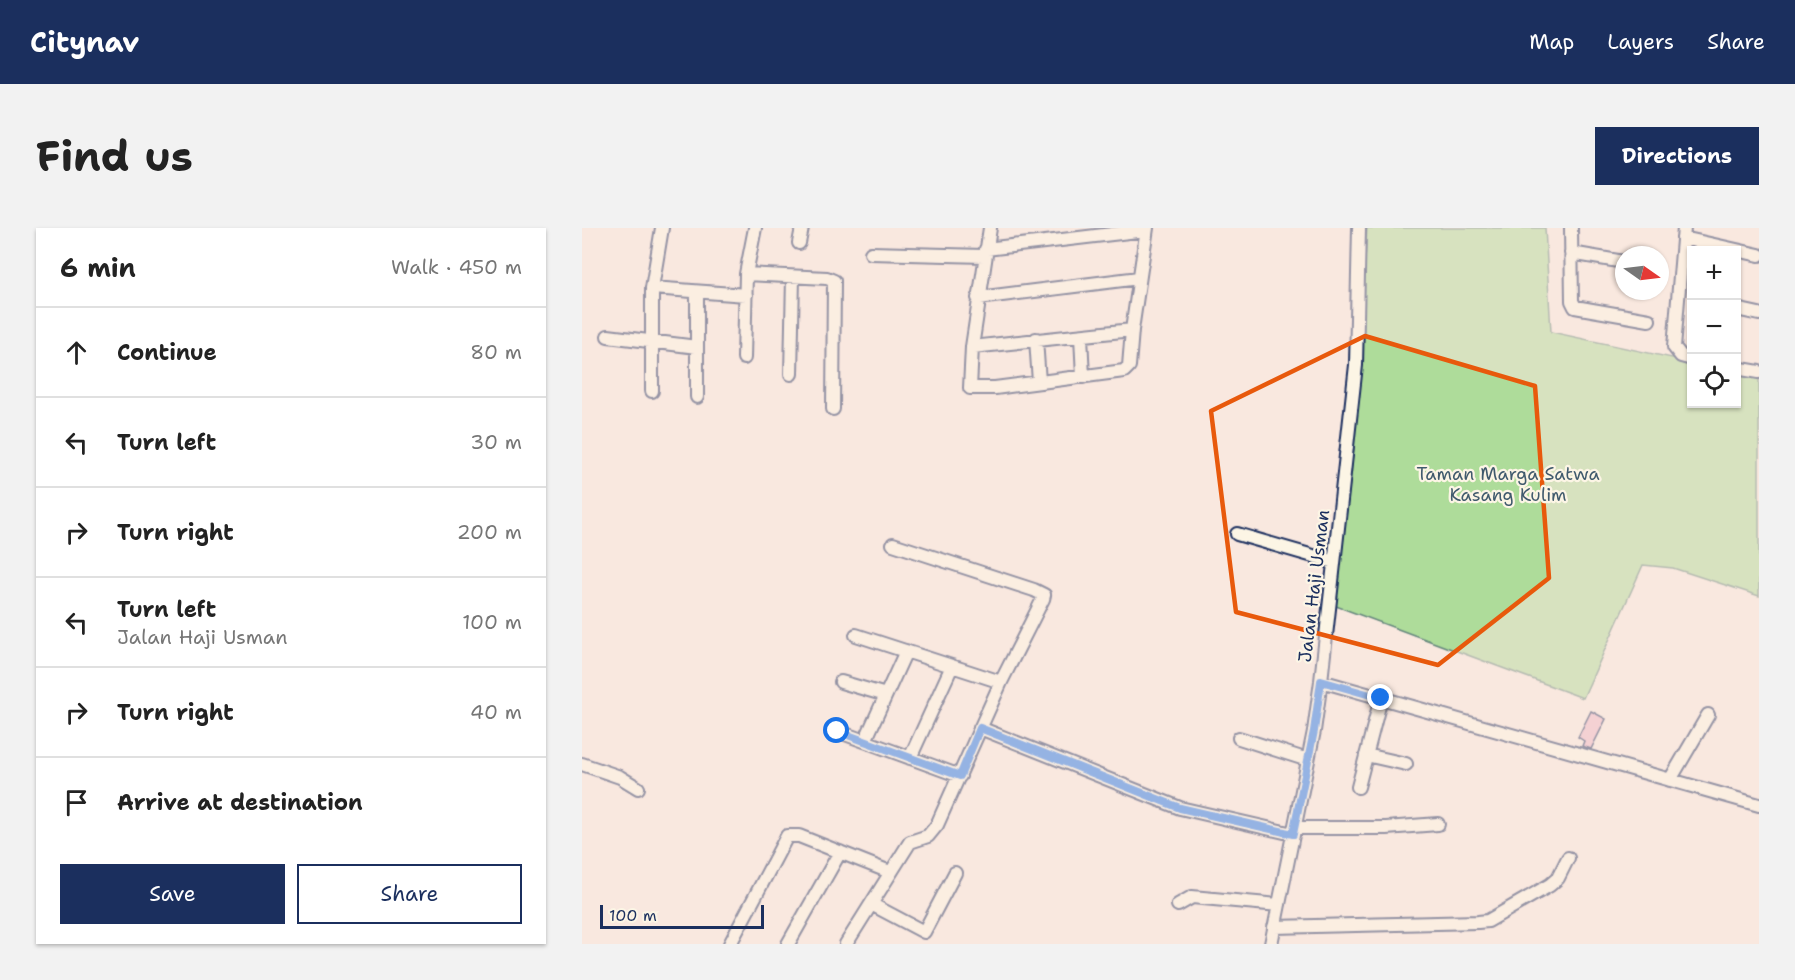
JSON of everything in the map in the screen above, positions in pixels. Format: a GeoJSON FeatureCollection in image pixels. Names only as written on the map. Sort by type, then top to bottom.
{"type":"FeatureCollection","features":[{"type":"Feature","properties":{"kind":"street"},"geometry":{"type":"LineString","coordinates":[[652,391],[652,288],[662,228]]}},
{"type":"Feature","properties":{"kind":"street"},"geometry":{"type":"LineString","coordinates":[[744,358],[746,274],[755,228]]}},
{"type":"Feature","properties":{"kind":"street"},"geometry":{"type":"LineString","coordinates":[[799,243],[802,228]]}},
{"type":"Feature","properties":{"kind":"street"},"geometry":{"type":"LineString","coordinates":[[871,253],[985,252],[1147,229],[1128,366],[1124,371],[979,390],[970,388],[978,298],[985,252],[990,228]]}},
{"type":"Feature","properties":{"kind":"street","name":"Jalan Haji Usman"},"geometry":{"type":"LineString","coordinates":[[1271,944],[1308,760],[1321,681],[1356,365],[1359,228]]}},
{"type":"Feature","properties":{"kind":"street"},"geometry":{"type":"LineString","coordinates":[[1571,228],[1572,301],[1575,307],[1649,320]]}},
{"type":"Feature","properties":{"kind":"street"},"geometry":{"type":"LineString","coordinates":[[1687,358],[1681,356],[1674,347],[1685,297],[1683,233],[1759,255]]}},
{"type":"Feature","properties":{"kind":"street"},"geometry":{"type":"LineString","coordinates":[[1571,253],[1615,260]]}},
{"type":"Feature","properties":{"kind":"street"},"geometry":{"type":"LineString","coordinates":[[746,274],[831,279],[835,284],[833,409]]}},
{"type":"Feature","properties":{"kind":"street"},"geometry":{"type":"LineString","coordinates":[[791,374],[793,277]]}},
{"type":"Feature","properties":{"kind":"street"},"geometry":{"type":"LineString","coordinates":[[978,298],[1139,278]]}},
{"type":"Feature","properties":{"kind":"street"},"geometry":{"type":"LineString","coordinates":[[652,288],[746,295]]}},
{"type":"Feature","properties":{"kind":"street"},"geometry":{"type":"LineString","coordinates":[[697,292],[697,397]]}},
{"type":"Feature","properties":{"kind":"street"},"geometry":{"type":"LineString","coordinates":[[1741,310],[1759,314]]}},
{"type":"Feature","properties":{"kind":"street"},"geometry":{"type":"LineString","coordinates":[[972,347],[1132,330]]}},
{"type":"Feature","properties":{"kind":"street"},"geometry":{"type":"LineString","coordinates":[[608,336],[697,347]]}},
{"type":"Feature","properties":{"kind":"street"},"geometry":{"type":"LineString","coordinates":[[1081,336],[1083,376]]}},
{"type":"Feature","properties":{"kind":"street"},"geometry":{"type":"LineString","coordinates":[[1035,339],[1039,382]]}},
{"type":"Feature","properties":{"kind":"street"},"geometry":{"type":"LineString","coordinates":[[1741,369],[1759,372]]}},
{"type":"Feature","properties":{"kind":"street"},"geometry":{"type":"LineString","coordinates":[[1237,534],[1334,562]]}},
{"type":"Feature","properties":{"kind":"street"},"geometry":{"type":"LineString","coordinates":[[846,944],[910,842],[928,836],[937,825],[1001,682],[1040,609],[1044,595],[893,544]]}},
{"type":"Feature","properties":{"kind":"street"},"geometry":{"type":"LineString","coordinates":[[856,635],[1001,682]]}},
{"type":"Feature","properties":{"kind":"street"},"geometry":{"type":"LineString","coordinates":[[865,741],[906,651]]}},
{"type":"Feature","properties":{"kind":"street"},"geometry":{"type":"LineString","coordinates":[[910,758],[952,666]]}},
{"type":"Feature","properties":{"kind":"street"},"geometry":{"type":"LineString","coordinates":[[1321,681],[1756,804],[1759,792]]}},
{"type":"Feature","properties":{"kind":"street"},"geometry":{"type":"LineString","coordinates":[[841,682],[886,695]]}},
{"type":"Feature","properties":{"kind":"street"},"geometry":{"type":"LineString","coordinates":[[1358,787],[1381,698]]}},
{"type":"Feature","properties":{"kind":"street"},"geometry":{"type":"LineString","coordinates":[[1670,780],[1708,715]]}},
{"type":"Feature","properties":{"kind":"street"},"geometry":{"type":"LineString","coordinates":[[980,728],[1180,808],[1294,831],[1438,824]]}},
{"type":"Feature","properties":{"kind":"street"},"geometry":{"type":"LineString","coordinates":[[837,731],[960,776]]}},
{"type":"Feature","properties":{"kind":"street"},"geometry":{"type":"LineString","coordinates":[[1239,738],[1308,760]]}},
{"type":"Feature","properties":{"kind":"street"},"geometry":{"type":"LineString","coordinates":[[1366,755],[1406,764]]}},
{"type":"Feature","properties":{"kind":"street"},"geometry":{"type":"LineString","coordinates":[[582,764],[620,777],[638,788]]}},
{"type":"Feature","properties":{"kind":"street"},"geometry":{"type":"LineString","coordinates":[[730,944],[787,836],[799,836],[890,872]]}},
{"type":"Feature","properties":{"kind":"street"},"geometry":{"type":"LineString","coordinates":[[788,944],[840,852]]}},
{"type":"Feature","properties":{"kind":"street"},"geometry":{"type":"LineString","coordinates":[[1275,927],[1440,925],[1488,921],[1550,885],[1558,878],[1569,858]]}},
{"type":"Feature","properties":{"kind":"street"},"geometry":{"type":"LineString","coordinates":[[871,904],[924,932],[955,873]]}},
{"type":"Feature","properties":{"kind":"street"},"geometry":{"type":"LineString","coordinates":[[1178,905],[1192,897],[1279,905]]}},
{"type":"Feature","properties":{"kind":"highlighted area"},"geometry":{"type":"Polygon","coordinates":[[[1365,336],[1535,386],[1549,578],[1438,665],[1236,612],[1211,411],[1365,336]]]}},
{"type":"Feature","properties":{"kind":"green space","name":"Taman Marga Satwa Kasang Kulim"},"geometry":{"type":"Polygon","coordinates":[[[1367,228],[1545,228],[1551,332],[1687,361],[1687,408],[1741,408],[1741,374],[1759,378],[1759,596],[1673,568],[1643,565],[1583,698],[1336,606],[1354,445],[1367,228]]]}},
{"type":"Feature","properties":{"kind":"building"},"geometry":{"type":"Polygon","coordinates":[[[1591,711],[1606,719],[1591,749],[1582,746],[1584,741],[1578,737],[1591,711]]]}},
{"type":"Feature","properties":{"kind":"route"},"geometry":{"type":"LineString","coordinates":[[837,731],[960,776],[980,728],[1180,808],[1293,834],[1314,731],[1321,681],[1381,698]]}}]}
